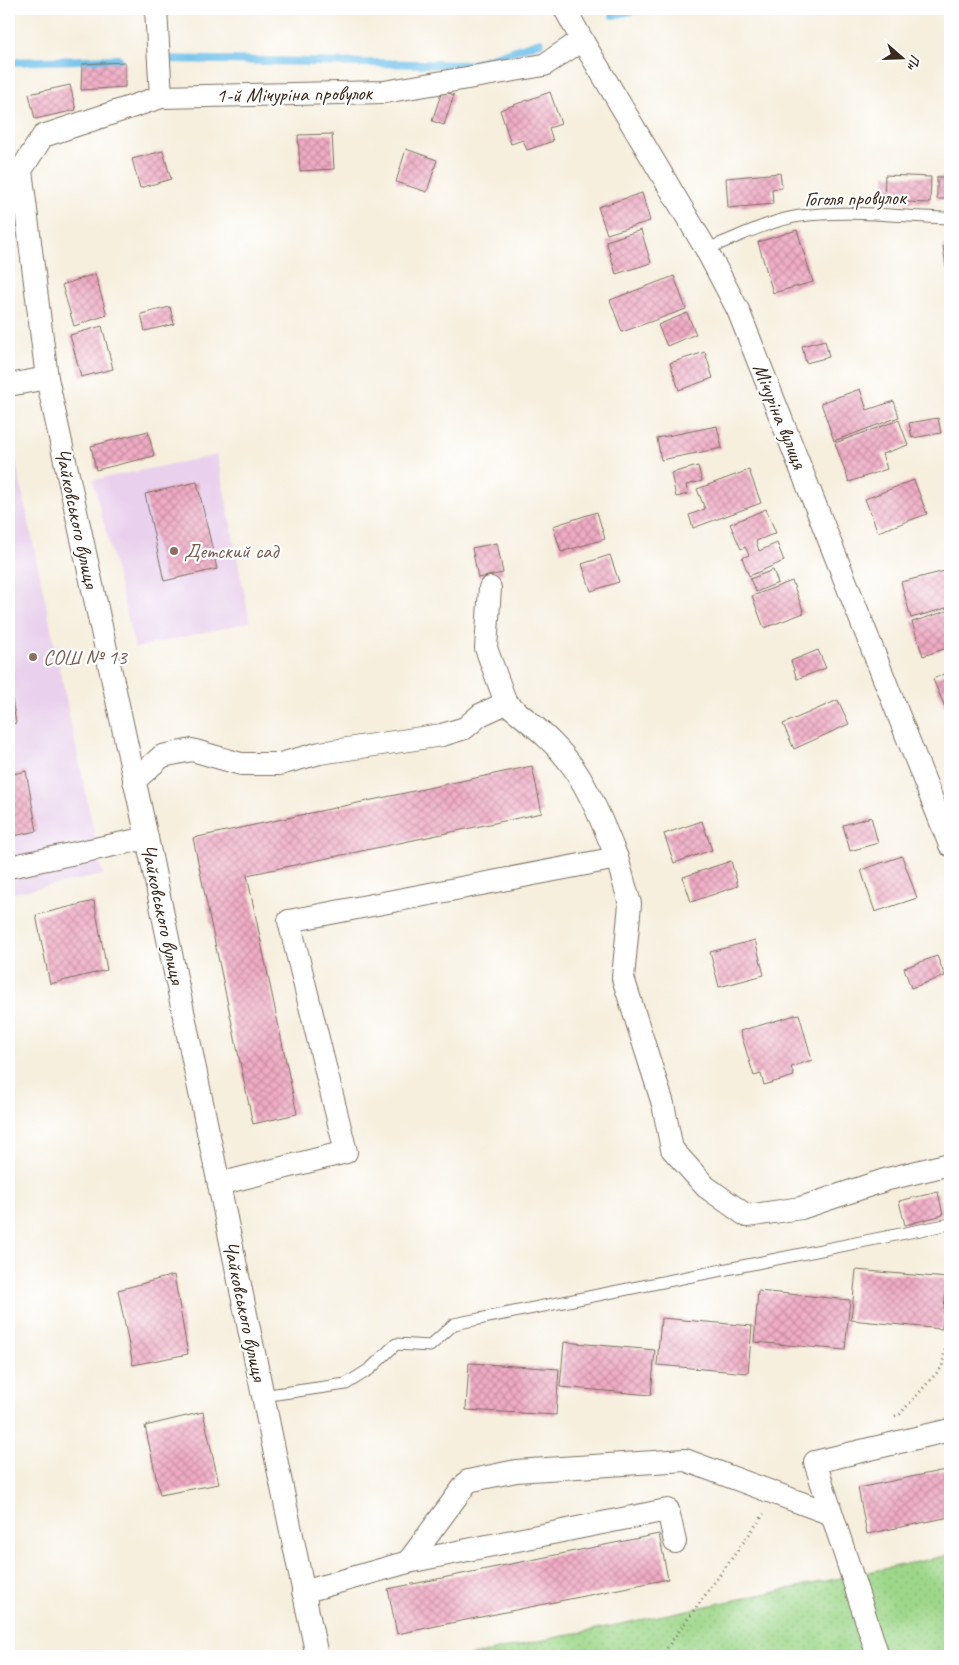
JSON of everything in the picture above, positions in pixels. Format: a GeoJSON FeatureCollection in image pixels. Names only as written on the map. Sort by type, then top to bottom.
{"type":"FeatureCollection","features":[{"type":"Feature","properties":{"kind":"street"},"geometry":{"type":"LineString","coordinates":[[156,9],[162,97]]}},
{"type":"Feature","properties":{"kind":"street","name":"Мічуріна вулиця"},"geometry":{"type":"LineString","coordinates":[[565,9],[706,249],[738,310],[950,845]]}},
{"type":"Feature","properties":{"kind":"street","name":"1-й Мічуріна провулок"},"geometry":{"type":"LineString","coordinates":[[21,170],[43,136],[162,97],[384,92],[544,65],[582,40]]}},
{"type":"Feature","properties":{"kind":"street","name":"Чайковського вулиця"},"geometry":{"type":"LineString","coordinates":[[21,170],[46,378],[147,838],[317,1656]]}},
{"type":"Feature","properties":{"kind":"street"},"geometry":{"type":"LineString","coordinates":[[9,385],[46,378]]}},
{"type":"Feature","properties":{"kind":"street"},"geometry":{"type":"LineString","coordinates":[[490,588],[486,648],[506,703],[542,732],[573,767],[597,811],[617,858],[630,904],[622,978],[663,1104],[672,1149],[706,1187],[747,1216],[801,1208],[888,1179],[950,1168]]}},
{"type":"Feature","properties":{"kind":"street"},"geometry":{"type":"LineString","coordinates":[[134,781],[162,756],[192,750],[241,764],[280,764],[320,752],[396,743],[442,735],[465,728],[480,715],[506,703]]}},
{"type":"Feature","properties":{"kind":"street"},"geometry":{"type":"LineString","coordinates":[[9,867],[147,838]]}},
{"type":"Feature","properties":{"kind":"street"},"geometry":{"type":"LineString","coordinates":[[219,1184],[346,1152],[290,921],[617,858]]}},
{"type":"Feature","properties":{"kind":"street"},"geometry":{"type":"LineString","coordinates":[[878,1656],[815,1462],[950,1430]]}},
{"type":"Feature","properties":{"kind":"street"},"geometry":{"type":"LineString","coordinates":[[408,1562],[468,1480],[516,1471],[685,1460],[831,1514]]}},
{"type":"Feature","properties":{"kind":"street"},"geometry":{"type":"LineString","coordinates":[[303,1592],[408,1562],[668,1510],[675,1542]]}},
{"type":"Feature","properties":{"kind":"lane","name":"Гоголя провулок"},"geometry":{"type":"LineString","coordinates":[[706,249],[764,225],[799,216],[846,213],[950,218]]}},
{"type":"Feature","properties":{"kind":"lane"},"geometry":{"type":"LineString","coordinates":[[262,1396],[346,1384],[370,1369],[396,1344],[430,1346],[454,1324],[950,1224]]}},
{"type":"Feature","properties":{"kind":"shaded area","name":"СОШ № 13"},"geometry":{"type":"Polygon","coordinates":[[[9,438],[11,438],[103,875],[9,894],[9,438]]]}},
{"type":"Feature","properties":{"kind":"shaded area","name":"Детский сад"},"geometry":{"type":"Polygon","coordinates":[[[217,455],[250,622],[135,648],[93,480],[217,455]]]}},
{"type":"Feature","properties":{"kind":"green space"},"geometry":{"type":"Polygon","coordinates":[[[950,1555],[950,1656],[468,1656],[950,1555]]]}},
{"type":"Feature","properties":{"kind":"building"},"geometry":{"type":"Polygon","coordinates":[[[125,62],[125,87],[81,90],[82,64],[125,62]]]}},
{"type":"Feature","properties":{"kind":"building"},"geometry":{"type":"Polygon","coordinates":[[[70,85],[76,110],[35,119],[29,94],[70,85]]]}},
{"type":"Feature","properties":{"kind":"building"},"geometry":{"type":"Polygon","coordinates":[[[442,91],[454,95],[444,125],[432,121],[442,91]]]}},
{"type":"Feature","properties":{"kind":"building"},"geometry":{"type":"Polygon","coordinates":[[[550,92],[561,124],[549,128],[553,141],[527,150],[523,140],[511,144],[500,110],[550,92]]]}},
{"type":"Feature","properties":{"kind":"building"},"geometry":{"type":"Polygon","coordinates":[[[332,134],[334,169],[300,171],[298,135],[332,134]]]}},
{"type":"Feature","properties":{"kind":"building"},"geometry":{"type":"Polygon","coordinates":[[[406,149],[437,160],[427,192],[396,182],[406,149]]]}},
{"type":"Feature","properties":{"kind":"building"},"geometry":{"type":"Polygon","coordinates":[[[163,151],[171,179],[140,188],[132,159],[163,151]]]}},
{"type":"Feature","properties":{"kind":"building"},"geometry":{"type":"Polygon","coordinates":[[[780,173],[782,188],[772,189],[773,204],[728,208],[726,178],[780,173]]]}},
{"type":"Feature","properties":{"kind":"building"},"geometry":{"type":"Polygon","coordinates":[[[885,175],[931,177],[930,203],[884,201],[885,175]]]}},
{"type":"Feature","properties":{"kind":"building"},"geometry":{"type":"Polygon","coordinates":[[[937,177],[950,177],[950,199],[937,199],[937,177]]]}},
{"type":"Feature","properties":{"kind":"building"},"geometry":{"type":"Polygon","coordinates":[[[642,193],[650,221],[607,234],[598,207],[642,193]]]}},
{"type":"Feature","properties":{"kind":"building"},"geometry":{"type":"Polygon","coordinates":[[[641,230],[651,263],[616,274],[606,241],[641,230]]]}},
{"type":"Feature","properties":{"kind":"building"},"geometry":{"type":"Polygon","coordinates":[[[797,230],[813,282],[773,293],[758,242],[797,230]]]}},
{"type":"Feature","properties":{"kind":"building"},"geometry":{"type":"Polygon","coordinates":[[[950,245],[950,267],[946,267],[943,246],[950,245]]]}},
{"type":"Feature","properties":{"kind":"building"},"geometry":{"type":"Polygon","coordinates":[[[95,274],[107,315],[74,326],[62,285],[95,274]]]}},
{"type":"Feature","properties":{"kind":"building"},"geometry":{"type":"Polygon","coordinates":[[[674,276],[686,309],[622,332],[610,300],[674,276]]]}},
{"type":"Feature","properties":{"kind":"building"},"geometry":{"type":"Polygon","coordinates":[[[170,307],[174,324],[145,331],[141,314],[170,307]]]}},
{"type":"Feature","properties":{"kind":"building"},"geometry":{"type":"Polygon","coordinates":[[[687,313],[696,334],[667,346],[658,325],[687,313]]]}},
{"type":"Feature","properties":{"kind":"building"},"geometry":{"type":"Polygon","coordinates":[[[102,326],[113,369],[81,377],[70,335],[102,326]]]}},
{"type":"Feature","properties":{"kind":"building"},"geometry":{"type":"Polygon","coordinates":[[[825,340],[829,357],[806,363],[802,346],[825,340]]]}},
{"type":"Feature","properties":{"kind":"building"},"geometry":{"type":"Polygon","coordinates":[[[705,352],[713,378],[679,390],[670,363],[705,352]]]}},
{"type":"Feature","properties":{"kind":"building"},"geometry":{"type":"Polygon","coordinates":[[[860,389],[867,410],[894,401],[899,417],[834,441],[821,403],[860,389]]]}},
{"type":"Feature","properties":{"kind":"building"},"geometry":{"type":"Polygon","coordinates":[[[938,418],[941,433],[912,438],[909,423],[938,418]]]}},
{"type":"Feature","properties":{"kind":"building"},"geometry":{"type":"Polygon","coordinates":[[[899,420],[908,445],[882,454],[887,469],[849,482],[835,443],[899,420]]]}},
{"type":"Feature","properties":{"kind":"building"},"geometry":{"type":"Polygon","coordinates":[[[717,426],[722,448],[661,460],[657,438],[717,426]]]}},
{"type":"Feature","properties":{"kind":"building"},"geometry":{"type":"Polygon","coordinates":[[[148,431],[154,456],[96,470],[91,446],[148,431]]]}},
{"type":"Feature","properties":{"kind":"building"},"geometry":{"type":"Polygon","coordinates":[[[698,466],[702,481],[686,485],[688,494],[676,497],[671,473],[698,466]]]}},
{"type":"Feature","properties":{"kind":"building"},"geometry":{"type":"Polygon","coordinates":[[[749,470],[761,503],[693,528],[689,515],[705,509],[697,489],[749,470]]]}},
{"type":"Feature","properties":{"kind":"building"},"geometry":{"type":"Polygon","coordinates":[[[914,480],[927,514],[878,532],[865,499],[914,480]]]}},
{"type":"Feature","properties":{"kind":"building"},"geometry":{"type":"Polygon","coordinates":[[[197,482],[217,569],[164,581],[145,494],[197,482]]]}},
{"type":"Feature","properties":{"kind":"building"},"geometry":{"type":"Polygon","coordinates":[[[766,509],[776,533],[756,541],[759,551],[777,543],[784,561],[749,576],[742,558],[749,555],[745,547],[741,549],[730,524],[766,509]]]}},
{"type":"Feature","properties":{"kind":"building"},"geometry":{"type":"Polygon","coordinates":[[[597,512],[605,539],[561,552],[553,526],[597,512]]]}},
{"type":"Feature","properties":{"kind":"building"},"geometry":{"type":"Polygon","coordinates":[[[497,543],[503,573],[478,578],[472,548],[497,543]]]}},
{"type":"Feature","properties":{"kind":"building"},"geometry":{"type":"Polygon","coordinates":[[[610,555],[619,582],[591,591],[582,564],[610,555]]]}},
{"type":"Feature","properties":{"kind":"building"},"geometry":{"type":"Polygon","coordinates":[[[773,570],[778,583],[756,592],[750,579],[773,570]]]}},
{"type":"Feature","properties":{"kind":"building"},"geometry":{"type":"Polygon","coordinates":[[[945,571],[950,587],[950,607],[911,618],[901,582],[945,571]]]}},
{"type":"Feature","properties":{"kind":"building"},"geometry":{"type":"Polygon","coordinates":[[[792,581],[804,613],[764,628],[752,596],[792,581]]]}},
{"type":"Feature","properties":{"kind":"building"},"geometry":{"type":"Polygon","coordinates":[[[950,610],[950,647],[923,656],[912,622],[950,610]]]}},
{"type":"Feature","properties":{"kind":"building"},"geometry":{"type":"Polygon","coordinates":[[[818,650],[826,668],[797,679],[791,661],[818,650]]]}},
{"type":"Feature","properties":{"kind":"building"},"geometry":{"type":"Polygon","coordinates":[[[950,671],[950,719],[933,679],[950,671]]]}},
{"type":"Feature","properties":{"kind":"building"},"geometry":{"type":"Polygon","coordinates":[[[9,689],[16,723],[9,725],[9,689]]]}},
{"type":"Feature","properties":{"kind":"building"},"geometry":{"type":"Polygon","coordinates":[[[838,700],[849,724],[794,749],[783,724],[838,700]]]}},
{"type":"Feature","properties":{"kind":"building"},"geometry":{"type":"Polygon","coordinates":[[[532,766],[542,813],[247,875],[297,1114],[253,1124],[193,838],[532,766]]]}},
{"type":"Feature","properties":{"kind":"building"},"geometry":{"type":"Polygon","coordinates":[[[26,771],[37,831],[9,837],[9,775],[26,771]]]}},
{"type":"Feature","properties":{"kind":"building"},"geometry":{"type":"Polygon","coordinates":[[[871,817],[878,843],[850,851],[843,825],[871,817]]]}},
{"type":"Feature","properties":{"kind":"building"},"geometry":{"type":"Polygon","coordinates":[[[702,821],[712,850],[674,863],[664,834],[702,821]]]}},
{"type":"Feature","properties":{"kind":"building"},"geometry":{"type":"Polygon","coordinates":[[[902,856],[917,898],[875,912],[861,870],[902,856]]]}},
{"type":"Feature","properties":{"kind":"building"},"geometry":{"type":"Polygon","coordinates":[[[731,861],[738,886],[691,902],[683,877],[731,861]]]}},
{"type":"Feature","properties":{"kind":"building"},"geometry":{"type":"Polygon","coordinates":[[[94,901],[107,970],[50,984],[36,915],[94,901]]]}},
{"type":"Feature","properties":{"kind":"building"},"geometry":{"type":"Polygon","coordinates":[[[755,940],[764,975],[719,987],[710,952],[755,940]]]}},
{"type":"Feature","properties":{"kind":"building"},"geometry":{"type":"Polygon","coordinates":[[[937,956],[945,976],[911,988],[904,968],[937,956]]]}},
{"type":"Feature","properties":{"kind":"building"},"geometry":{"type":"Polygon","coordinates":[[[799,1014],[812,1060],[791,1067],[794,1076],[764,1085],[761,1074],[754,1076],[740,1031],[799,1014]]]}},
{"type":"Feature","properties":{"kind":"building"},"geometry":{"type":"Polygon","coordinates":[[[938,1192],[943,1215],[905,1225],[899,1201],[938,1192]]]}},
{"type":"Feature","properties":{"kind":"building"},"geometry":{"type":"Polygon","coordinates":[[[856,1270],[947,1278],[942,1329],[851,1320],[856,1270]]]}},
{"type":"Feature","properties":{"kind":"building"},"geometry":{"type":"Polygon","coordinates":[[[174,1275],[188,1354],[133,1365],[118,1290],[174,1275]]]}},
{"type":"Feature","properties":{"kind":"building"},"geometry":{"type":"Polygon","coordinates":[[[758,1291],[850,1300],[845,1350],[754,1342],[758,1291]]]}},
{"type":"Feature","properties":{"kind":"building"},"geometry":{"type":"Polygon","coordinates":[[[661,1318],[752,1326],[748,1373],[657,1365],[661,1318]]]}},
{"type":"Feature","properties":{"kind":"building"},"geometry":{"type":"Polygon","coordinates":[[[564,1342],[655,1350],[651,1395],[560,1387],[564,1342]]]}},
{"type":"Feature","properties":{"kind":"building"},"geometry":{"type":"Polygon","coordinates":[[[469,1363],[559,1369],[556,1415],[466,1410],[469,1363]]]}},
{"type":"Feature","properties":{"kind":"building"},"geometry":{"type":"Polygon","coordinates":[[[203,1412],[219,1484],[160,1495],[145,1426],[203,1412]]]}},
{"type":"Feature","properties":{"kind":"building"},"geometry":{"type":"Polygon","coordinates":[[[950,1469],[950,1517],[867,1534],[858,1488],[950,1469]]]}},
{"type":"Feature","properties":{"kind":"building"},"geometry":{"type":"Polygon","coordinates":[[[659,1534],[668,1579],[397,1634],[388,1589],[659,1534]]]}},
{"type":"Feature","properties":{"kind":"waterway"},"geometry":{"type":"LineString","coordinates":[[613,15],[642,9]]}},
{"type":"Feature","properties":{"kind":"waterway"},"geometry":{"type":"LineString","coordinates":[[161,59],[470,65],[540,42]]}},
{"type":"Feature","properties":{"kind":"waterway"},"geometry":{"type":"LineString","coordinates":[[9,62],[119,59]]}},
{"type":"Feature","properties":{"kind":"place","name":"Детский сад"},"geometry":{"type":"Point","coordinates":[174,551]}},
{"type":"Feature","properties":{"kind":"place","name":"СОШ № 13"},"geometry":{"type":"Point","coordinates":[33,657]}}]}
